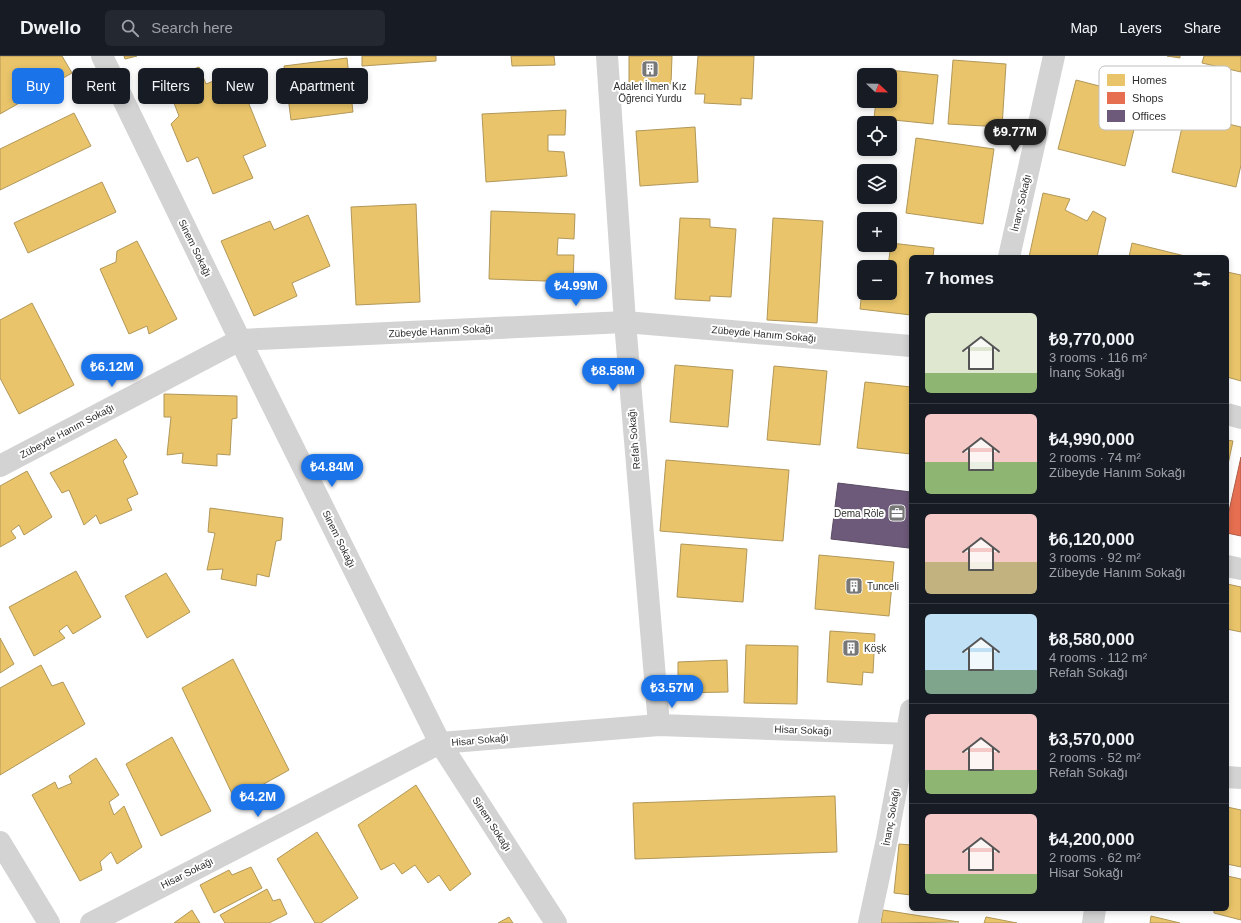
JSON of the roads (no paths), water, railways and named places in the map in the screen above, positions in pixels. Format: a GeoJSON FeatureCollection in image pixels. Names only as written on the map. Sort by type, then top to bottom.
{"type":"FeatureCollection","features":[{"type":"Feature","properties":{"kind":"street","name":"Sinem Sokağı"},"geometry":{"type":"LineString","coordinates":[[102,56],[240,340],[440,743],[556,923]]}},
{"type":"Feature","properties":{"kind":"street","name":"Refah Sokağı"},"geometry":{"type":"LineString","coordinates":[[607,56],[625,322],[659,725]]}},
{"type":"Feature","properties":{"kind":"street","name":"İnanç Sokağı"},"geometry":{"type":"LineString","coordinates":[[1008,255],[1054,56]]}},
{"type":"Feature","properties":{"kind":"street","name":"Zübeyde Hanım Sokağı"},"geometry":{"type":"LineString","coordinates":[[0,466],[240,340],[625,322],[909,346]]}},
{"type":"Feature","properties":{"kind":"street"},"geometry":{"type":"LineString","coordinates":[[1229,415],[1241,418]]}},
{"type":"Feature","properties":{"kind":"street"},"geometry":{"type":"LineString","coordinates":[[1229,566],[1241,569]]}},
{"type":"Feature","properties":{"kind":"street","name":"Hisar Sokağı"},"geometry":{"type":"LineString","coordinates":[[91,923],[440,743],[659,725],[908,733]]}},
{"type":"Feature","properties":{"kind":"street","name":"İnanç Sokağı"},"geometry":{"type":"LineString","coordinates":[[869,923],[888,839],[908,733]]}},
{"type":"Feature","properties":{"kind":"street"},"geometry":{"type":"LineString","coordinates":[[1229,777],[1241,778]]}},
{"type":"Feature","properties":{"kind":"street"},"geometry":{"type":"LineString","coordinates":[[0,842],[49,923]]}},
{"type":"Feature","properties":{"kind":"street"},"geometry":{"type":"LineString","coordinates":[[1093,923],[1095,911]]}},
{"type":"Feature","properties":{"kind":"place","name":"Adalet İlmen Kız Öğrenci Yurdu"},"geometry":{"type":"Point","coordinates":[650,69]}},
{"type":"Feature","properties":{"kind":"place","name":"Dema Röle"},"geometry":{"type":"Point","coordinates":[897,513]}},
{"type":"Feature","properties":{"kind":"place","name":"Tunceli"},"geometry":{"type":"Point","coordinates":[854,586]}},
{"type":"Feature","properties":{"kind":"place","name":"Köşk"},"geometry":{"type":"Point","coordinates":[851,648]}}]}
